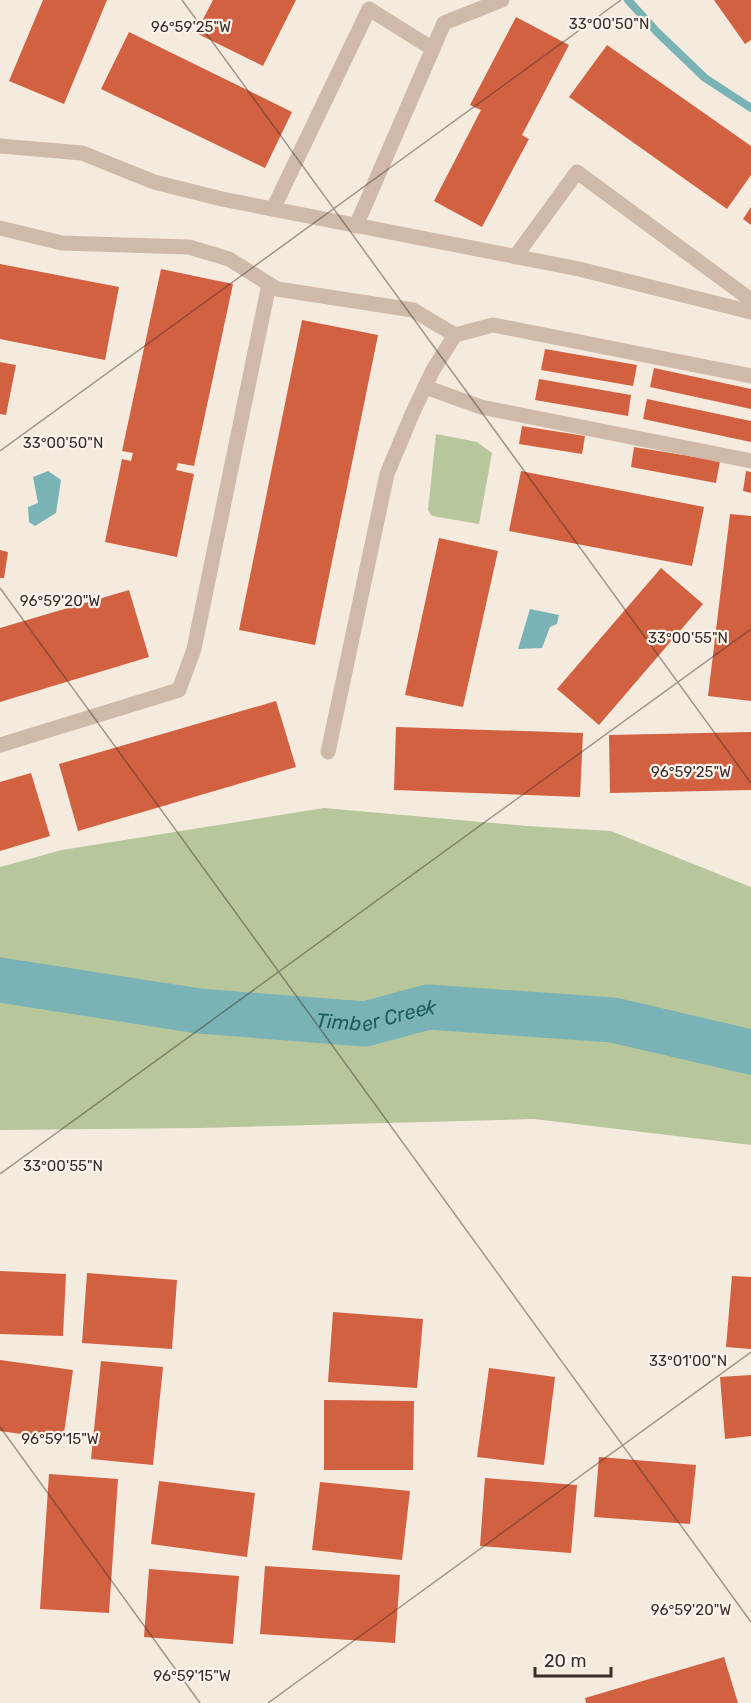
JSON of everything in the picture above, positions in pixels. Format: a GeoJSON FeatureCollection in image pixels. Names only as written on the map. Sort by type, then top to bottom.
{"type":"FeatureCollection","features":[{"type":"Feature","properties":{"kind":"lane"},"geometry":{"type":"LineString","coordinates":[[356,226],[444,23],[502,0]]}},
{"type":"Feature","properties":{"kind":"lane"},"geometry":{"type":"LineString","coordinates":[[273,210],[369,9],[433,49]]}},
{"type":"Feature","properties":{"kind":"lane"},"geometry":{"type":"LineString","coordinates":[[0,146],[82,153],[154,182],[222,200],[579,269],[751,312]]}},
{"type":"Feature","properties":{"kind":"lane"},"geometry":{"type":"LineString","coordinates":[[515,257],[577,172],[751,300]]}},
{"type":"Feature","properties":{"kind":"lane"},"geometry":{"type":"LineString","coordinates":[[0,228],[62,243],[189,247],[229,259],[277,289],[413,310],[455,335],[494,325],[751,376]]}},
{"type":"Feature","properties":{"kind":"lane"},"geometry":{"type":"LineString","coordinates":[[0,745],[179,690],[194,649],[269,284]]}},
{"type":"Feature","properties":{"kind":"lane"},"geometry":{"type":"LineString","coordinates":[[328,752],[387,474],[425,387],[455,335]]}},
{"type":"Feature","properties":{"kind":"lane"},"geometry":{"type":"LineString","coordinates":[[425,387],[481,407],[751,461]]}},
{"type":"Feature","properties":{"kind":"green space"},"geometry":{"type":"Polygon","coordinates":[[[436,434],[477,442],[492,453],[479,524],[432,516],[428,510],[436,434]]]}},
{"type":"Feature","properties":{"kind":"green space"},"geometry":{"type":"Polygon","coordinates":[[[324,808],[611,831],[751,887],[751,1145],[534,1119],[200,1128],[0,1130],[0,867],[62,850],[324,808]]]}},
{"type":"Feature","properties":{"kind":"water"},"geometry":{"type":"Polygon","coordinates":[[[48,471],[61,480],[56,513],[35,526],[29,522],[28,507],[38,503],[33,477],[48,471]]]}},
{"type":"Feature","properties":{"kind":"water"},"geometry":{"type":"Polygon","coordinates":[[[530,609],[559,615],[557,624],[550,627],[542,648],[518,649],[530,609]]]}},
{"type":"Feature","properties":{"kind":"building"},"geometry":{"type":"Polygon","coordinates":[[[43,0],[107,0],[64,104],[9,81],[43,0]]]}},
{"type":"Feature","properties":{"kind":"building"},"geometry":{"type":"Polygon","coordinates":[[[213,0],[296,0],[263,66],[196,33],[213,0]]]}},
{"type":"Feature","properties":{"kind":"building"},"geometry":{"type":"Polygon","coordinates":[[[714,0],[751,0],[751,40],[745,44],[714,0]]]}},
{"type":"Feature","properties":{"kind":"building"},"geometry":{"type":"Polygon","coordinates":[[[516,17],[569,45],[522,135],[529,139],[482,227],[434,201],[481,110],[470,105],[516,17]]]}},
{"type":"Feature","properties":{"kind":"building"},"geometry":{"type":"Polygon","coordinates":[[[129,32],[292,112],[265,168],[101,89],[129,32]]]}},
{"type":"Feature","properties":{"kind":"building"},"geometry":{"type":"Polygon","coordinates":[[[607,45],[751,146],[751,175],[727,209],[569,97],[607,45]]]}},
{"type":"Feature","properties":{"kind":"building"},"geometry":{"type":"Polygon","coordinates":[[[751,207],[751,225],[743,219],[751,207]]]}},
{"type":"Feature","properties":{"kind":"building"},"geometry":{"type":"Polygon","coordinates":[[[0,264],[119,287],[105,360],[0,339],[0,264]]]}},
{"type":"Feature","properties":{"kind":"building"},"geometry":{"type":"Polygon","coordinates":[[[161,269],[233,284],[194,466],[178,463],[176,470],[194,474],[177,557],[105,542],[122,459],[131,461],[133,453],[122,451],[161,269]]]}},
{"type":"Feature","properties":{"kind":"building"},"geometry":{"type":"Polygon","coordinates":[[[302,320],[378,335],[315,645],[239,630],[302,320]]]}},
{"type":"Feature","properties":{"kind":"building"},"geometry":{"type":"Polygon","coordinates":[[[545,349],[637,365],[633,386],[541,370],[545,349]]]}},
{"type":"Feature","properties":{"kind":"building"},"geometry":{"type":"Polygon","coordinates":[[[0,362],[16,365],[6,415],[0,414],[0,362]]]}},
{"type":"Feature","properties":{"kind":"building"},"geometry":{"type":"Polygon","coordinates":[[[654,368],[751,389],[751,409],[650,387],[654,368]]]}},
{"type":"Feature","properties":{"kind":"building"},"geometry":{"type":"Polygon","coordinates":[[[539,379],[631,395],[628,416],[535,400],[539,379]]]}},
{"type":"Feature","properties":{"kind":"building"},"geometry":{"type":"Polygon","coordinates":[[[647,399],[751,421],[751,442],[643,419],[647,399]]]}},
{"type":"Feature","properties":{"kind":"building"},"geometry":{"type":"Polygon","coordinates":[[[522,426],[585,436],[582,454],[519,444],[522,426]]]}},
{"type":"Feature","properties":{"kind":"building"},"geometry":{"type":"Polygon","coordinates":[[[634,447],[720,461],[716,483],[631,467],[634,447]]]}},
{"type":"Feature","properties":{"kind":"building"},"geometry":{"type":"Polygon","coordinates":[[[521,471],[704,507],[692,566],[509,531],[521,471]]]}},
{"type":"Feature","properties":{"kind":"building"},"geometry":{"type":"Polygon","coordinates":[[[746,471],[751,472],[751,493],[743,491],[746,471]]]}},
{"type":"Feature","properties":{"kind":"building"},"geometry":{"type":"Polygon","coordinates":[[[730,514],[751,516],[751,701],[708,696],[730,514]]]}},
{"type":"Feature","properties":{"kind":"building"},"geometry":{"type":"Polygon","coordinates":[[[439,538],[498,551],[463,707],[405,695],[439,538]]]}},
{"type":"Feature","properties":{"kind":"building"},"geometry":{"type":"Polygon","coordinates":[[[0,550],[8,552],[4,578],[0,578],[0,550]]]}},
{"type":"Feature","properties":{"kind":"building"},"geometry":{"type":"Polygon","coordinates":[[[661,568],[703,604],[599,725],[557,689],[661,568]]]}},
{"type":"Feature","properties":{"kind":"building"},"geometry":{"type":"Polygon","coordinates":[[[129,590],[149,657],[0,702],[0,628],[129,590]]]}},
{"type":"Feature","properties":{"kind":"building"},"geometry":{"type":"Polygon","coordinates":[[[276,701],[296,767],[78,831],[59,764],[276,701]]]}},
{"type":"Feature","properties":{"kind":"building"},"geometry":{"type":"Polygon","coordinates":[[[396,727],[583,733],[580,797],[394,790],[396,727]]]}},
{"type":"Feature","properties":{"kind":"building"},"geometry":{"type":"Polygon","coordinates":[[[751,732],[751,790],[610,793],[609,735],[751,732]]]}},
{"type":"Feature","properties":{"kind":"building"},"geometry":{"type":"Polygon","coordinates":[[[31,773],[50,836],[0,851],[0,782],[31,773]]]}},
{"type":"Feature","properties":{"kind":"building"},"geometry":{"type":"Polygon","coordinates":[[[0,1271],[66,1274],[63,1336],[0,1334],[0,1271]]]}},
{"type":"Feature","properties":{"kind":"building"},"geometry":{"type":"Polygon","coordinates":[[[87,1273],[177,1280],[172,1349],[82,1343],[87,1273]]]}},
{"type":"Feature","properties":{"kind":"building"},"geometry":{"type":"Polygon","coordinates":[[[732,1276],[751,1277],[751,1349],[726,1347],[732,1276]]]}},
{"type":"Feature","properties":{"kind":"building"},"geometry":{"type":"Polygon","coordinates":[[[333,1312],[423,1319],[417,1388],[328,1382],[333,1312]]]}},
{"type":"Feature","properties":{"kind":"building"},"geometry":{"type":"Polygon","coordinates":[[[0,1360],[73,1370],[63,1440],[0,1431],[0,1360]]]}},
{"type":"Feature","properties":{"kind":"building"},"geometry":{"type":"Polygon","coordinates":[[[101,1361],[163,1367],[153,1465],[91,1459],[101,1361]]]}},
{"type":"Feature","properties":{"kind":"building"},"geometry":{"type":"Polygon","coordinates":[[[489,1368],[555,1377],[544,1465],[477,1457],[489,1368]]]}},
{"type":"Feature","properties":{"kind":"building"},"geometry":{"type":"Polygon","coordinates":[[[751,1375],[751,1436],[725,1439],[720,1377],[751,1375]]]}},
{"type":"Feature","properties":{"kind":"building"},"geometry":{"type":"Polygon","coordinates":[[[324,1400],[414,1401],[413,1470],[324,1470],[324,1400]]]}},
{"type":"Feature","properties":{"kind":"building"},"geometry":{"type":"Polygon","coordinates":[[[599,1457],[696,1465],[690,1524],[594,1517],[599,1457]]]}},
{"type":"Feature","properties":{"kind":"building"},"geometry":{"type":"Polygon","coordinates":[[[49,1474],[118,1479],[109,1613],[40,1609],[49,1474]]]}},
{"type":"Feature","properties":{"kind":"building"},"geometry":{"type":"Polygon","coordinates":[[[485,1478],[577,1485],[571,1553],[480,1546],[485,1478]]]}},
{"type":"Feature","properties":{"kind":"building"},"geometry":{"type":"Polygon","coordinates":[[[159,1481],[255,1493],[247,1557],[151,1544],[159,1481]]]}},
{"type":"Feature","properties":{"kind":"building"},"geometry":{"type":"Polygon","coordinates":[[[320,1482],[410,1491],[402,1560],[312,1550],[320,1482]]]}},
{"type":"Feature","properties":{"kind":"building"},"geometry":{"type":"Polygon","coordinates":[[[265,1566],[400,1575],[395,1643],[260,1634],[265,1566]]]}},
{"type":"Feature","properties":{"kind":"building"},"geometry":{"type":"Polygon","coordinates":[[[149,1569],[239,1576],[233,1644],[144,1637],[149,1569]]]}},
{"type":"Feature","properties":{"kind":"building"},"geometry":{"type":"Polygon","coordinates":[[[724,1657],[738,1703],[586,1703],[585,1698],[724,1657]]]}},
{"type":"Feature","properties":{"kind":"waterway"},"geometry":{"type":"LineString","coordinates":[[628,0],[657,32],[705,78],[751,108]]}},
{"type":"Feature","properties":{"kind":"waterway","name":"Timber Creek"},"geometry":{"type":"LineString","coordinates":[[0,980],[199,1011],[365,1024],[428,1007],[613,1020],[751,1052]]}}]}
